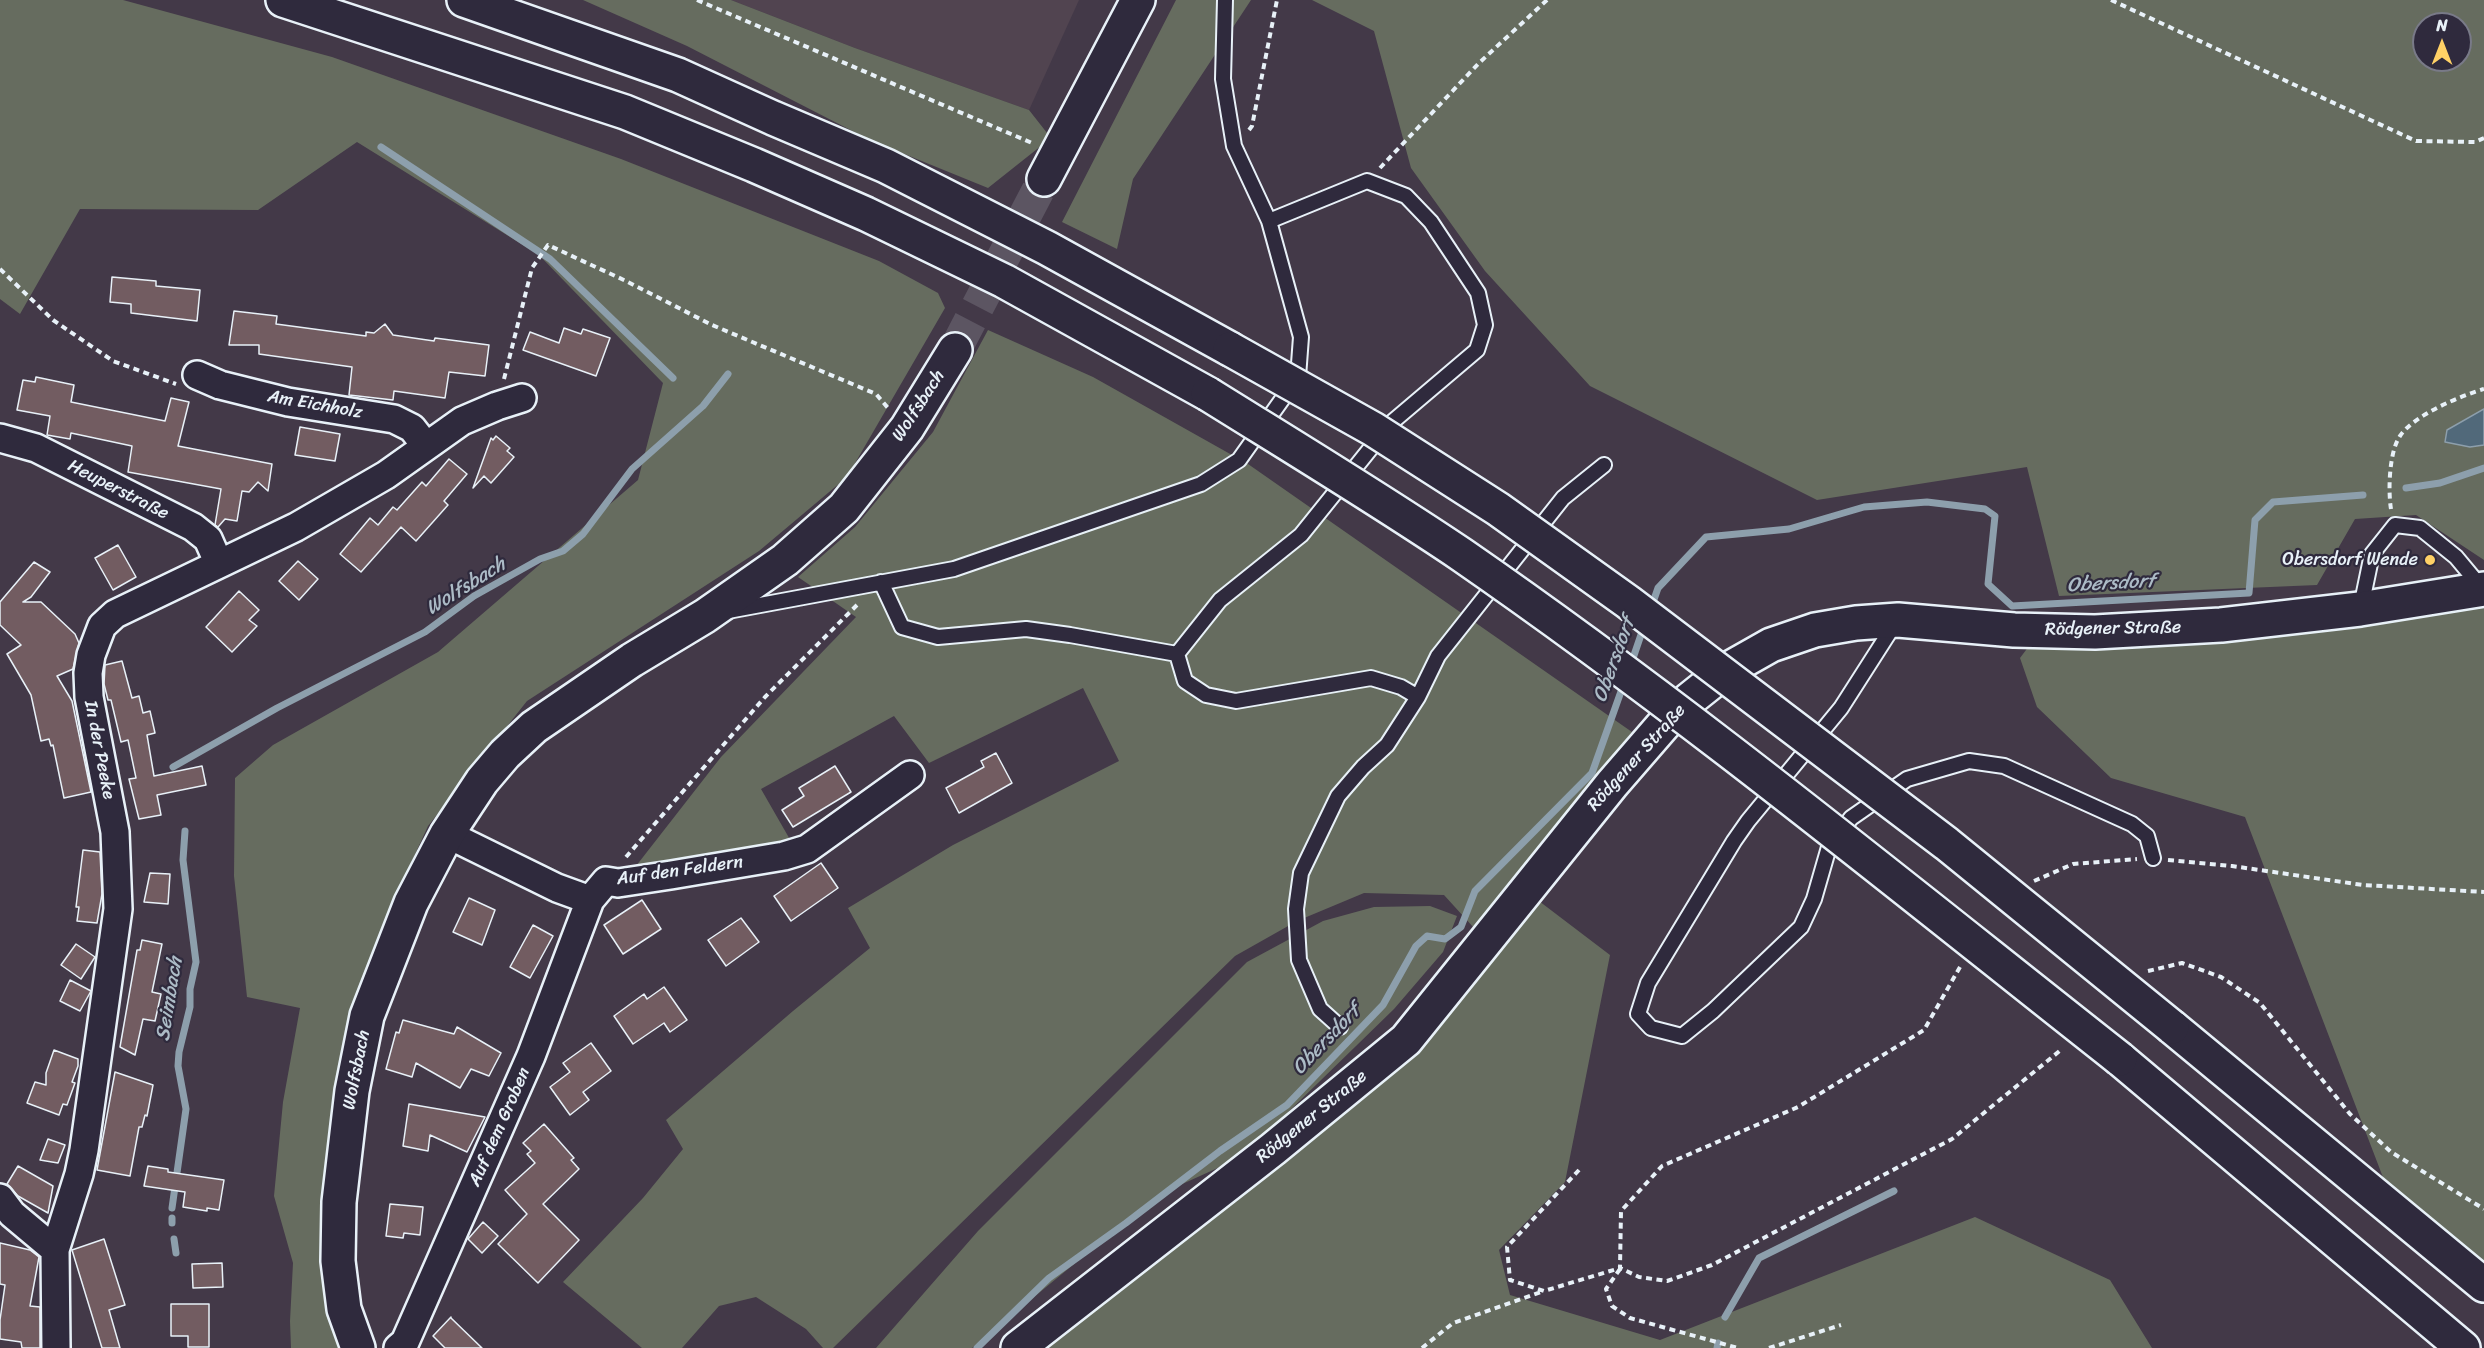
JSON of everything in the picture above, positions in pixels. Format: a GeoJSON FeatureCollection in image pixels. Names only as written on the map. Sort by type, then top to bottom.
{"type":"FeatureCollection","features":[{"type":"Feature","properties":{"kind":"main road"},"geometry":{"type":"LineString","coordinates":[[283,0],[626,112],[754,165],[866,214],[1004,281],[1208,394],[1462,556],[1742,761],[2120,1059],[2463,1348]]}},
{"type":"Feature","properties":{"kind":"main road"},"geometry":{"type":"LineString","coordinates":[[464,0],[678,75],[886,166],[1047,248],[1373,429],[1498,509],[1629,602],[1947,844],[2484,1285]]}},
{"type":"Feature","properties":{"kind":"main road"},"geometry":{"type":"LineString","coordinates":[[1051,166],[1138,0]]}},
{"type":"Feature","properties":{"kind":"main road","name":"Wolfsbach"},"geometry":{"type":"LineString","coordinates":[[358,1348],[344,1309],[338,1261],[339,1202],[352,1091],[367,1016],[411,903],[447,834],[482,781],[534,727],[632,660],[705,616],[785,560],[844,508],[907,429],[955,350]]}},
{"type":"Feature","properties":{"kind":"main road","name":"Rödgener Straße"},"geometry":{"type":"LineString","coordinates":[[1018,1348],[1273,1149],[1406,1040],[1612,784],[1664,724],[1690,699],[1725,671],[1771,645],[1815,630],[1856,623],[1898,620],[2014,630],[2095,632],[2221,625],[2360,609],[2483,589]]}},
{"type":"Feature","properties":{"kind":"street","name":"Am Eichholz"},"geometry":{"type":"LineString","coordinates":[[203,378],[288,402],[394,419],[412,428],[426,446]]}},
{"type":"Feature","properties":{"kind":"street","name":"In der Peeke"},"geometry":{"type":"LineString","coordinates":[[56,1348],[55,1250],[79,1174],[84,1150],[118,909],[115,832],[89,697],[88,673],[91,655],[102,626],[115,614],[333,507],[386,475],[462,421],[509,402]]}},
{"type":"Feature","properties":{"kind":"street","name":"Heuperstraße"},"geometry":{"type":"LineString","coordinates":[[0,438],[36,448],[193,527],[208,539],[219,564]]}},
{"type":"Feature","properties":{"kind":"street","name":"Auf den Feldern"},"geometry":{"type":"LineString","coordinates":[[447,834],[557,888],[598,890],[618,883],[784,856],[807,849],[910,775]]}},
{"type":"Feature","properties":{"kind":"street","name":"Auf dem Groben"},"geometry":{"type":"LineString","coordinates":[[398,1348],[405,1342],[531,1056],[598,890]]}},
{"type":"Feature","properties":{"kind":"street"},"geometry":{"type":"LineString","coordinates":[[0,1198],[12,1214],[55,1250]]}},
{"type":"Feature","properties":{"kind":"lane"},"geometry":{"type":"LineString","coordinates":[[705,616],[965,565],[1201,484],[1239,460],[1298,377],[1301,337],[1269,221],[1234,146],[1223,79],[1225,0]]}},
{"type":"Feature","properties":{"kind":"lane"},"geometry":{"type":"LineString","coordinates":[[1177,654],[1220,600],[1301,535],[1390,423],[1477,350],[1485,325],[1478,293],[1437,231],[1406,196],[1367,181],[1269,221]]}},
{"type":"Feature","properties":{"kind":"lane"},"geometry":{"type":"LineString","coordinates":[[1340,1028],[1320,1010],[1299,960],[1296,909],[1301,873],[1338,796],[1362,767],[1388,744],[1418,697],[1438,656],[1533,532],[1563,498],[1604,465]]}},
{"type":"Feature","properties":{"kind":"lane"},"geometry":{"type":"LineString","coordinates":[[2360,609],[2372,554],[2395,525],[2420,528],[2456,557],[2483,589]]}},
{"type":"Feature","properties":{"kind":"lane"},"geometry":{"type":"LineString","coordinates":[[881,582],[902,627],[938,637],[1026,629],[1070,634],[1177,654]]}},
{"type":"Feature","properties":{"kind":"lane"},"geometry":{"type":"LineString","coordinates":[[1898,620],[1841,708],[1743,828],[1647,983],[1638,1014],[1651,1028],[1682,1036],[1713,1011],[1801,927],[1814,899],[1829,847],[1851,818],[1907,779],[1969,761],[2004,766],[2132,824],[2147,836],[2153,858]]}},
{"type":"Feature","properties":{"kind":"lane"},"geometry":{"type":"LineString","coordinates":[[1177,654],[1185,681],[1206,695],[1236,701],[1371,678],[1401,687],[1418,697]]}},
{"type":"Feature","properties":{"kind":"path"},"geometry":{"type":"LineString","coordinates":[[697,0],[1051,166]]}},
{"type":"Feature","properties":{"kind":"path"},"geometry":{"type":"LineString","coordinates":[[1234,146],[1252,126],[1277,0]]}},
{"type":"Feature","properties":{"kind":"path"},"geometry":{"type":"LineString","coordinates":[[1367,181],[1479,63],[1547,0]]}},
{"type":"Feature","properties":{"kind":"path"},"geometry":{"type":"LineString","coordinates":[[2111,0],[2416,141],[2475,142],[2484,138]]}},
{"type":"Feature","properties":{"kind":"path"},"geometry":{"type":"LineString","coordinates":[[509,402],[532,268],[548,245],[626,281],[712,325],[876,394],[907,429]]}},
{"type":"Feature","properties":{"kind":"path"},"geometry":{"type":"LineString","coordinates":[[0,269],[53,320],[114,361],[180,386],[203,378]]}},
{"type":"Feature","properties":{"kind":"path"},"geometry":{"type":"LineString","coordinates":[[2395,525],[2390,502],[2391,462],[2400,436],[2427,414],[2463,395],[2484,389]]}},
{"type":"Feature","properties":{"kind":"path"},"geometry":{"type":"LineString","coordinates":[[598,890],[765,697],[881,582]]}},
{"type":"Feature","properties":{"kind":"path"},"geometry":{"type":"LineString","coordinates":[[2139,979],[2147,971],[2182,963],[2221,977],[2250,996],[2260,1003],[2350,1114],[2391,1152],[2484,1209]]}},
{"type":"Feature","properties":{"kind":"path"},"geometry":{"type":"LineString","coordinates":[[1422,1348],[1453,1323],[1544,1291],[1620,1268],[1639,1277],[1666,1281],[1712,1265],[1952,1139],[2062,1048]]}},
{"type":"Feature","properties":{"kind":"path"},"geometry":{"type":"LineString","coordinates":[[1544,1291],[1510,1280],[1507,1247],[1579,1170]]}},
{"type":"Feature","properties":{"kind":"path"},"geometry":{"type":"LineString","coordinates":[[1621,1211],[1620,1268],[1606,1289],[1612,1306],[1630,1318],[1738,1348]]}},
{"type":"Feature","properties":{"kind":"path"},"geometry":{"type":"LineString","coordinates":[[1769,1348],[1841,1326]]}},
{"type":"Feature","properties":{"kind":"shaded area"},"geometry":{"type":"Polygon","coordinates":[[[731,0],[1079,0],[1029,110],[855,48],[731,0]]]}},
{"type":"Feature","properties":{"kind":"green space"},"geometry":{"type":"Polygon","coordinates":[[[0,0],[123,0],[332,57],[621,159],[879,261],[938,293],[945,308],[847,477],[759,551],[527,701],[428,826],[396,896],[364,980],[337,1082],[324,1267],[328,1308],[339,1348],[291,1348],[293,1263],[274,1196],[283,1102],[300,1008],[247,997],[234,876],[235,778],[273,745],[438,652],[638,480],[663,383],[539,255],[357,142],[258,210],[80,209],[20,314],[0,299],[0,0]]]}},
{"type":"Feature","properties":{"kind":"green space"},"geometry":{"type":"Polygon","coordinates":[[[583,0],[731,0],[855,48],[1029,110],[1051,138],[988,188],[870,140],[687,46],[583,0]]]}},
{"type":"Feature","properties":{"kind":"green space"},"geometry":{"type":"Polygon","coordinates":[[[1176,0],[1251,0],[1133,179],[1117,249],[1062,222],[1176,0]]]}},
{"type":"Feature","properties":{"kind":"green space"},"geometry":{"type":"Polygon","coordinates":[[[1312,0],[2484,0],[2484,560],[2416,515],[2355,519],[2317,585],[2059,596],[2027,467],[1817,500],[1590,386],[1485,271],[1411,168],[1374,31],[1312,0]]]}},
{"type":"Feature","properties":{"kind":"green space"},"geometry":{"type":"Polygon","coordinates":[[[988,330],[1093,377],[1248,464],[1632,732],[1474,928],[1444,895],[1364,893],[1297,921],[1235,956],[833,1348],[823,1348],[806,1329],[756,1297],[719,1306],[682,1348],[642,1348],[563,1282],[643,1198],[683,1149],[666,1120],[870,948],[848,908],[953,845],[1119,761],[1083,688],[929,763],[894,716],[761,789],[792,843],[629,875],[721,757],[856,617],[798,577],[855,527],[933,432],[988,330]]]}},
{"type":"Feature","properties":{"kind":"green space"},"geometry":{"type":"Polygon","coordinates":[[[2484,602],[2484,1264],[2389,1193],[2245,817],[2111,778],[2037,707],[2020,658],[2032,642],[2168,639],[2305,631],[2350,627],[2451,610],[2484,602]]]}},
{"type":"Feature","properties":{"kind":"green space"},"geometry":{"type":"Polygon","coordinates":[[[1535,898],[1610,955],[1565,1182],[1499,1250],[1510,1295],[1660,1340],[1975,1217],[2110,1280],[2152,1348],[1048,1348],[1115,1292],[1535,898]]]}},
{"type":"Feature","properties":{"kind":"green space"},"geometry":{"type":"Polygon","coordinates":[[[1430,906],[1457,916],[1443,952],[1394,1009],[1242,1157],[1158,1195],[972,1348],[876,1348],[978,1231],[1247,962],[1323,921],[1374,907],[1430,906]]]}},
{"type":"Feature","properties":{"kind":"water"},"geometry":{"type":"Polygon","coordinates":[[[2484,409],[2484,445],[2470,447],[2445,442],[2447,430],[2484,409]]]}},
{"type":"Feature","properties":{"kind":"building"},"geometry":{"type":"Polygon","coordinates":[[[112,277],[156,281],[156,286],[200,290],[197,321],[131,313],[131,304],[110,302],[112,277]]]}},
{"type":"Feature","properties":{"kind":"building"},"geometry":{"type":"Polygon","coordinates":[[[234,311],[277,316],[276,324],[366,336],[366,332],[374,333],[385,324],[393,335],[489,345],[485,376],[449,372],[445,398],[394,391],[393,400],[349,395],[352,367],[259,354],[259,345],[229,345],[234,311]]]}},
{"type":"Feature","properties":{"kind":"building"},"geometry":{"type":"Polygon","coordinates":[[[564,328],[581,334],[583,329],[610,338],[596,376],[523,350],[530,332],[559,343],[564,328]]]}},
{"type":"Feature","properties":{"kind":"building"},"geometry":{"type":"Polygon","coordinates":[[[36,377],[74,385],[71,402],[165,421],[171,398],[189,402],[178,446],[272,464],[268,491],[258,482],[249,492],[242,491],[237,521],[225,519],[218,527],[215,525],[221,489],[128,472],[132,446],[71,433],[70,439],[47,435],[50,416],[17,410],[23,380],[35,382],[36,377]]]}},
{"type":"Feature","properties":{"kind":"building"},"geometry":{"type":"Polygon","coordinates":[[[300,427],[340,434],[335,461],[295,455],[300,427]]]}},
{"type":"Feature","properties":{"kind":"building"},"geometry":{"type":"Polygon","coordinates":[[[496,436],[510,448],[507,451],[514,457],[491,483],[484,476],[473,488],[491,438],[493,440],[496,436]]]}},
{"type":"Feature","properties":{"kind":"building"},"geometry":{"type":"Polygon","coordinates":[[[449,459],[467,474],[444,501],[448,505],[416,541],[401,527],[361,572],[340,554],[370,518],[378,525],[393,507],[397,510],[422,482],[426,486],[449,459]]]}},
{"type":"Feature","properties":{"kind":"building"},"geometry":{"type":"Polygon","coordinates":[[[118,545],[136,577],[113,590],[95,558],[118,545]]]}},
{"type":"Feature","properties":{"kind":"building"},"geometry":{"type":"Polygon","coordinates":[[[298,561],[318,579],[299,600],[279,581],[298,561]]]}},
{"type":"Feature","properties":{"kind":"building"},"geometry":{"type":"Polygon","coordinates":[[[34,562],[50,572],[31,597],[23,602],[41,602],[75,634],[79,643],[73,669],[57,676],[72,701],[91,792],[64,798],[53,745],[51,746],[49,739],[41,741],[31,695],[7,654],[21,645],[0,625],[0,602],[34,562]]]}},
{"type":"Feature","properties":{"kind":"building"},"geometry":{"type":"Polygon","coordinates":[[[239,591],[259,610],[249,620],[257,626],[232,652],[206,627],[239,591]]]}},
{"type":"Feature","properties":{"kind":"building"},"geometry":{"type":"Polygon","coordinates":[[[122,661],[132,698],[139,696],[143,713],[150,711],[155,733],[147,735],[154,776],[202,766],[206,785],[157,795],[161,815],[139,819],[129,779],[136,778],[128,740],[121,742],[111,700],[108,700],[104,684],[105,665],[122,661]]]}},
{"type":"Feature","properties":{"kind":"building"},"geometry":{"type":"Polygon","coordinates":[[[996,753],[1012,783],[959,813],[946,788],[984,767],[981,761],[996,753]]]}},
{"type":"Feature","properties":{"kind":"building"},"geometry":{"type":"Polygon","coordinates":[[[835,766],[851,792],[793,827],[782,810],[804,796],[799,788],[835,766]]]}},
{"type":"Feature","properties":{"kind":"building"},"geometry":{"type":"Polygon","coordinates":[[[83,850],[100,852],[102,894],[97,923],[77,921],[79,907],[76,907],[83,850]]]}},
{"type":"Feature","properties":{"kind":"building"},"geometry":{"type":"Polygon","coordinates":[[[821,863],[838,888],[791,921],[774,896],[821,863]]]}},
{"type":"Feature","properties":{"kind":"building"},"geometry":{"type":"Polygon","coordinates":[[[150,873],[170,874],[168,904],[144,902],[150,873]]]}},
{"type":"Feature","properties":{"kind":"building"},"geometry":{"type":"Polygon","coordinates":[[[469,898],[495,910],[482,945],[453,932],[469,898]]]}},
{"type":"Feature","properties":{"kind":"building"},"geometry":{"type":"Polygon","coordinates":[[[642,900],[661,929],[623,954],[604,925],[642,900]]]}},
{"type":"Feature","properties":{"kind":"building"},"geometry":{"type":"Polygon","coordinates":[[[741,918],[759,942],[726,966],[708,940],[741,918]]]}},
{"type":"Feature","properties":{"kind":"building"},"geometry":{"type":"Polygon","coordinates":[[[533,925],[553,936],[530,978],[510,967],[533,925]]]}},
{"type":"Feature","properties":{"kind":"building"},"geometry":{"type":"Polygon","coordinates":[[[142,940],[162,944],[152,992],[161,994],[155,1021],[143,1019],[135,1055],[120,1047],[137,950],[140,950],[142,940]]]}},
{"type":"Feature","properties":{"kind":"building"},"geometry":{"type":"Polygon","coordinates":[[[76,944],[95,957],[81,979],[61,965],[76,944]]]}},
{"type":"Feature","properties":{"kind":"building"},"geometry":{"type":"Polygon","coordinates":[[[70,980],[91,991],[80,1011],[60,1001],[70,980]]]}},
{"type":"Feature","properties":{"kind":"building"},"geometry":{"type":"Polygon","coordinates":[[[664,987],[687,1020],[670,1032],[664,1023],[633,1044],[614,1016],[644,994],[647,999],[664,987]]]}},
{"type":"Feature","properties":{"kind":"building"},"geometry":{"type":"Polygon","coordinates":[[[403,1020],[454,1034],[457,1027],[501,1053],[489,1076],[471,1069],[460,1088],[416,1063],[412,1077],[386,1069],[396,1032],[399,1033],[403,1020]]]}},
{"type":"Feature","properties":{"kind":"building"},"geometry":{"type":"Polygon","coordinates":[[[591,1043],[611,1071],[583,1092],[589,1100],[570,1115],[550,1087],[570,1072],[563,1063],[591,1043]]]}},
{"type":"Feature","properties":{"kind":"building"},"geometry":{"type":"Polygon","coordinates":[[[54,1050],[78,1059],[72,1082],[75,1083],[67,1105],[63,1104],[59,1115],[27,1103],[35,1082],[46,1085],[46,1073],[54,1050]]]}},
{"type":"Feature","properties":{"kind":"building"},"geometry":{"type":"Polygon","coordinates":[[[115,1072],[153,1085],[147,1116],[145,1115],[142,1127],[139,1127],[130,1176],[97,1170],[115,1072]]]}},
{"type":"Feature","properties":{"kind":"building"},"geometry":{"type":"Polygon","coordinates":[[[409,1104],[485,1117],[467,1152],[430,1135],[428,1151],[403,1146],[409,1104]]]}},
{"type":"Feature","properties":{"kind":"building"},"geometry":{"type":"Polygon","coordinates":[[[544,1124],[574,1158],[571,1160],[579,1169],[543,1204],[579,1240],[538,1283],[498,1244],[527,1214],[505,1190],[535,1163],[527,1154],[531,1151],[523,1143],[544,1124]]]}},
{"type":"Feature","properties":{"kind":"building"},"geometry":{"type":"Polygon","coordinates":[[[48,1139],[65,1145],[58,1163],[40,1160],[48,1139]]]}},
{"type":"Feature","properties":{"kind":"building"},"geometry":{"type":"Polygon","coordinates":[[[18,1166],[53,1186],[48,1213],[18,1196],[7,1184],[18,1166]]]}},
{"type":"Feature","properties":{"kind":"building"},"geometry":{"type":"Polygon","coordinates":[[[148,1166],[168,1169],[168,1172],[224,1180],[219,1210],[207,1208],[207,1211],[183,1207],[185,1192],[144,1186],[148,1166]]]}},
{"type":"Feature","properties":{"kind":"building"},"geometry":{"type":"Polygon","coordinates":[[[390,1204],[423,1207],[420,1235],[404,1233],[403,1238],[386,1236],[390,1204]]]}},
{"type":"Feature","properties":{"kind":"building"},"geometry":{"type":"Polygon","coordinates":[[[483,1222],[498,1236],[482,1253],[468,1239],[483,1222]]]}},
{"type":"Feature","properties":{"kind":"building"},"geometry":{"type":"Polygon","coordinates":[[[104,1239],[125,1305],[109,1310],[120,1348],[102,1348],[72,1250],[104,1239]]]}},
{"type":"Feature","properties":{"kind":"building"},"geometry":{"type":"Polygon","coordinates":[[[0,1243],[30,1250],[39,1257],[30,1306],[40,1307],[40,1348],[22,1348],[21,1342],[0,1339],[5,1285],[0,1284],[0,1243]]]}},
{"type":"Feature","properties":{"kind":"building"},"geometry":{"type":"Polygon","coordinates":[[[222,1263],[223,1287],[193,1288],[192,1264],[222,1263]]]}},
{"type":"Feature","properties":{"kind":"building"},"geometry":{"type":"Polygon","coordinates":[[[171,1304],[209,1304],[209,1347],[188,1347],[188,1336],[171,1336],[171,1304]]]}},
{"type":"Feature","properties":{"kind":"building"},"geometry":{"type":"Polygon","coordinates":[[[451,1317],[482,1348],[445,1348],[433,1336],[451,1317]]]}},
{"type":"Feature","properties":{"kind":"waterway"},"geometry":{"type":"LineString","coordinates":[[381,147],[550,259],[673,378]]}},
{"type":"Feature","properties":{"kind":"waterway","name":"Wolfsbach"},"geometry":{"type":"LineString","coordinates":[[173,767],[277,708],[425,632],[474,596],[540,559],[563,551],[583,534],[632,469],[703,406],[728,374]]}},
{"type":"Feature","properties":{"kind":"waterway","name":"Obersdorf"},"geometry":{"type":"LineString","coordinates":[[2406,488],[2440,483],[2484,468]]}},
{"type":"Feature","properties":{"kind":"waterway","name":"Obersdorf"},"geometry":{"type":"LineString","coordinates":[[1651,608],[1658,588],[1706,537],[1789,529],[1864,507],[1927,502],[1985,509],[1995,516],[1988,584],[2012,606],[2249,593],[2255,520],[2273,502],[2363,495]]}},
{"type":"Feature","properties":{"kind":"waterway","name":"Obersdorf"},"geometry":{"type":"LineString","coordinates":[[1631,664],[1644,626]]}},
{"type":"Feature","properties":{"kind":"waterway","name":"Obersdorf"},"geometry":{"type":"LineString","coordinates":[[977,1348],[1049,1278],[1220,1151],[1287,1105],[1383,1005],[1416,946],[1427,936],[1445,939],[1461,927],[1475,891],[1592,773],[1624,683]]}},
{"type":"Feature","properties":{"kind":"waterway","name":"Seimbach"},"geometry":{"type":"LineString","coordinates":[[172,1208],[186,1109],[178,1066],[179,1052],[190,1007],[190,989],[196,962],[183,860],[185,831]]}},
{"type":"Feature","properties":{"kind":"waterway"},"geometry":{"type":"LineString","coordinates":[[1725,1317],[1759,1258],[1894,1191]]}},
{"type":"Feature","properties":{"kind":"waterway","name":"Seimbach"},"geometry":{"type":"LineString","coordinates":[[172,1218],[172,1223]]}},
{"type":"Feature","properties":{"kind":"waterway","name":"Seimbach"},"geometry":{"type":"LineString","coordinates":[[174,1239],[176,1253]]}},
{"type":"Feature","properties":{"kind":"waterway"},"geometry":{"type":"LineString","coordinates":[[1717,1348],[1718,1343]]}},
{"type":"Feature","properties":{"kind":"tunnel"},"geometry":{"type":"LineString","coordinates":[[955,350],[1044,179]]}},
{"type":"Feature","properties":{"kind":"place","name":"Obersdorf Wende"},"geometry":{"type":"Point","coordinates":[2430,560]}}]}
